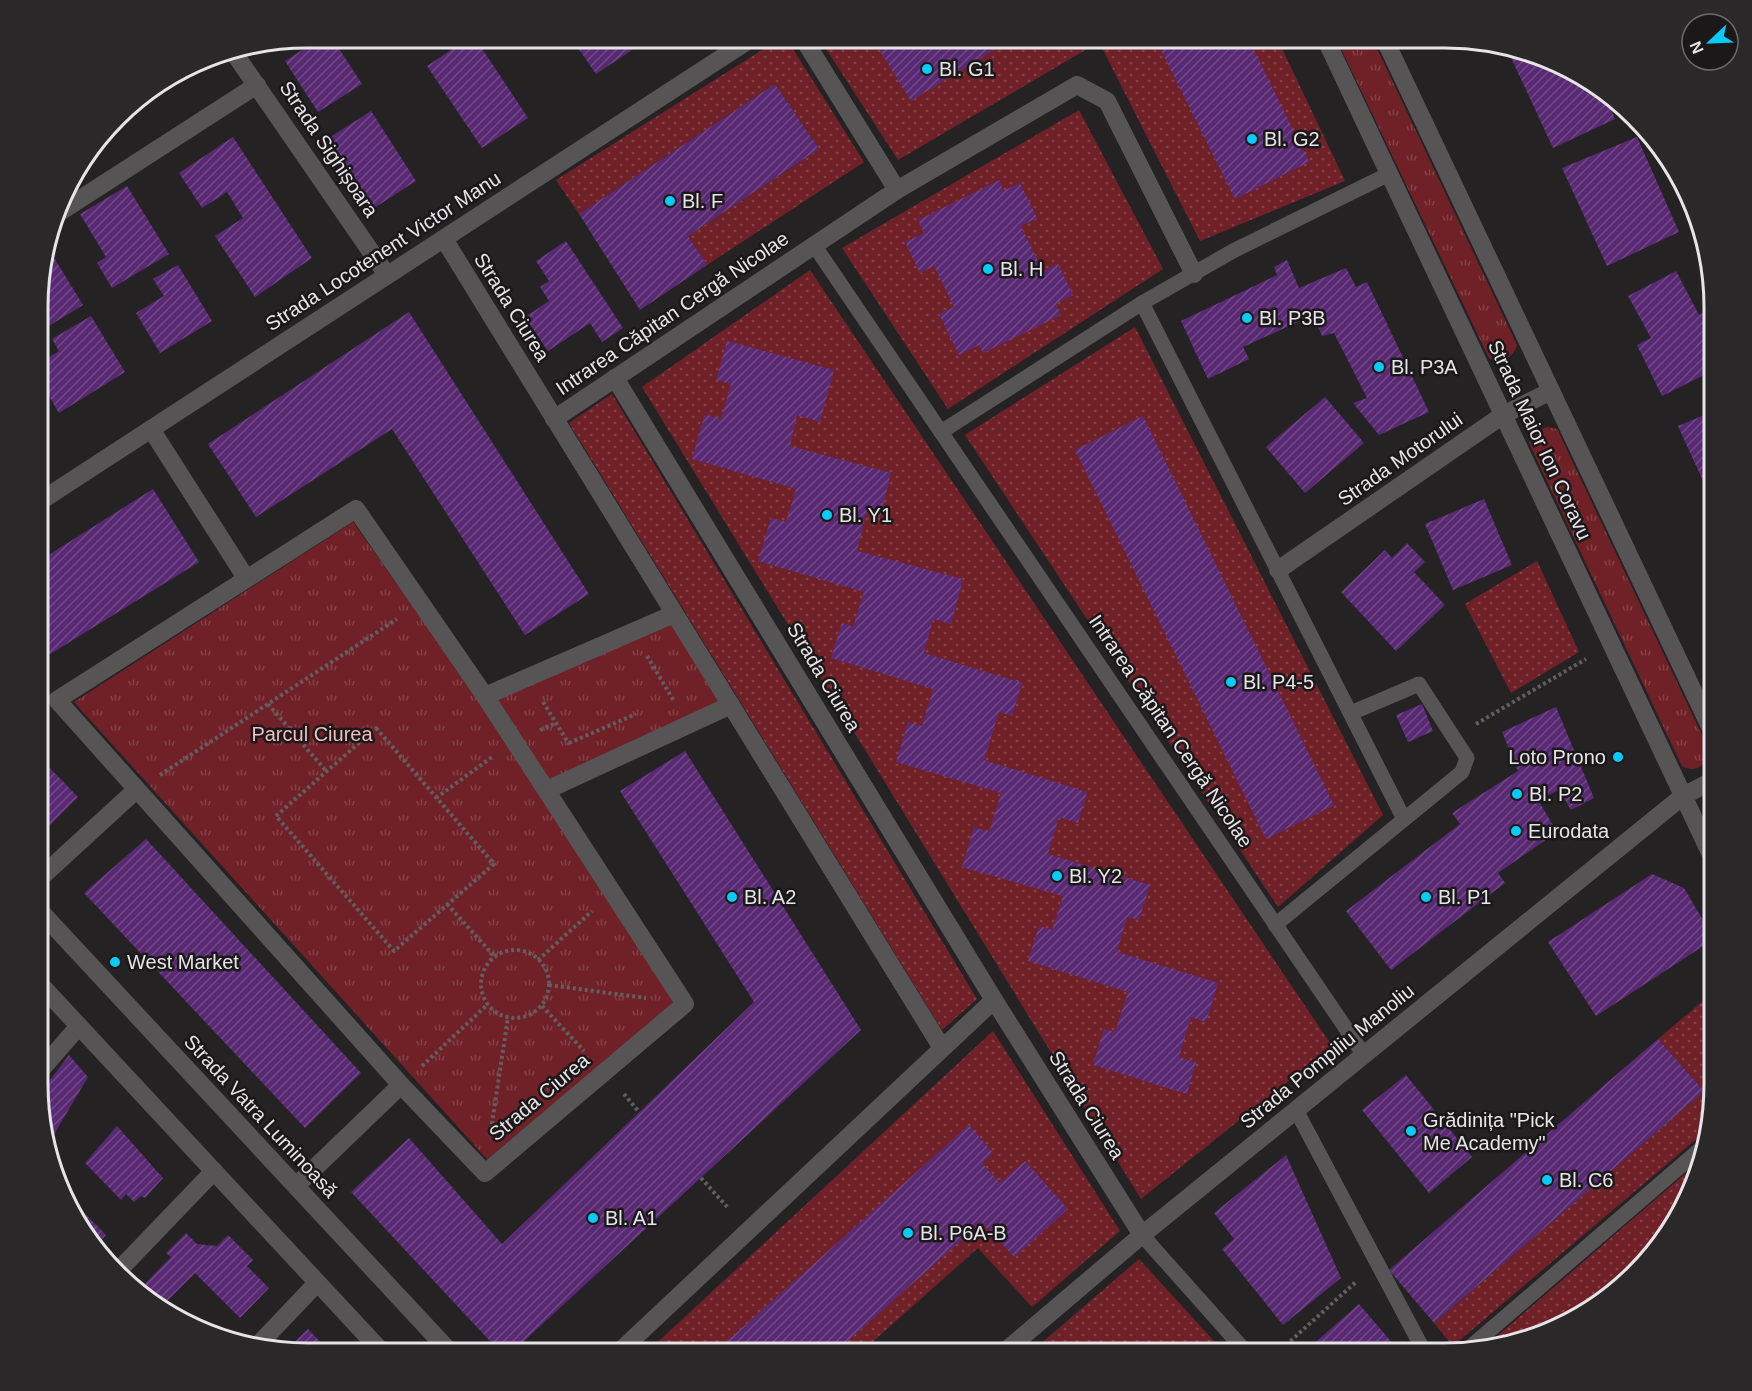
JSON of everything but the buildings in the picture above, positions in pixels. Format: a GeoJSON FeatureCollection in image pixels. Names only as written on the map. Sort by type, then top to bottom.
{"type":"FeatureCollection","features":[{"type":"Feature","properties":{"kind":"street","name":"Strada Locotenent Victor Manu"},"geometry":{"type":"LineString","coordinates":[[48,496],[737,48]]}},
{"type":"Feature","properties":{"kind":"street"},"geometry":{"type":"LineString","coordinates":[[809,48],[897,190]]}},
{"type":"Feature","properties":{"kind":"street","name":"Strada Maior Ion Coravu"},"geometry":{"type":"LineString","coordinates":[[1329,48],[1704,840]]}},
{"type":"Feature","properties":{"kind":"street","name":"Strada Maior Ion Coravu"},"geometry":{"type":"LineString","coordinates":[[1395,48],[1551,391],[1704,714]]}},
{"type":"Feature","properties":{"kind":"street","name":"Strada Sighișoara"},"geometry":{"type":"LineString","coordinates":[[238,58],[387,276]]}},
{"type":"Feature","properties":{"kind":"street"},"geometry":{"type":"LineString","coordinates":[[69,206],[257,85]]}},
{"type":"Feature","properties":{"kind":"street","name":"Intrarea Căpitan Cergă Nicolae"},"geometry":{"type":"LineString","coordinates":[[555,419],[897,190],[1077,85],[1107,101],[1194,274]]}},
{"type":"Feature","properties":{"kind":"street","name":"Strada Ciurea"},"geometry":{"type":"LineString","coordinates":[[444,239],[942,1048]]}},
{"type":"Feature","properties":{"kind":"street","name":"Strada Ciurea"},"geometry":{"type":"LineString","coordinates":[[615,378],[994,1000],[1142,1235]]}},
{"type":"Feature","properties":{"kind":"street","name":"Strada Motorului"},"geometry":{"type":"LineString","coordinates":[[1278,570],[1503,415],[1551,391]]}},
{"type":"Feature","properties":{"kind":"street"},"geometry":{"type":"LineString","coordinates":[[151,429],[246,578]]}},
{"type":"Feature","properties":{"kind":"street","name":"Strada Ciurea"},"geometry":{"type":"LineString","coordinates":[[356,509],[421,603],[547,790],[685,1004],[485,1173],[402,1085],[57,700],[356,509]]}},
{"type":"Feature","properties":{"kind":"street"},"geometry":{"type":"LineString","coordinates":[[485,696],[674,614]]}},
{"type":"Feature","properties":{"kind":"street"},"geometry":{"type":"LineString","coordinates":[[547,790],[731,705]]}},
{"type":"Feature","properties":{"kind":"street","name":"Strada Pompiliu Manoliu"},"geometry":{"type":"LineString","coordinates":[[1015,1343],[1142,1235],[1683,796],[1704,785]]}},
{"type":"Feature","properties":{"kind":"street"},"geometry":{"type":"LineString","coordinates":[[48,871],[136,790]]}},
{"type":"Feature","properties":{"kind":"street","name":"Strada Vatra Luminoasă"},"geometry":{"type":"LineString","coordinates":[[48,920],[442,1343]]}},
{"type":"Feature","properties":{"kind":"street"},"geometry":{"type":"LineString","coordinates":[[48,993],[374,1343]]}},
{"type":"Feature","properties":{"kind":"street"},"geometry":{"type":"LineString","coordinates":[[628,1343],[994,1000]]}},
{"type":"Feature","properties":{"kind":"street"},"geometry":{"type":"LineString","coordinates":[[48,1062],[79,1026]]}},
{"type":"Feature","properties":{"kind":"street"},"geometry":{"type":"LineString","coordinates":[[296,1186],[402,1085]]}},
{"type":"Feature","properties":{"kind":"street"},"geometry":{"type":"LineString","coordinates":[[123,1266],[214,1171]]}},
{"type":"Feature","properties":{"kind":"street"},"geometry":{"type":"LineString","coordinates":[[264,1339],[317,1283]]}},
{"type":"Feature","properties":{"kind":"lane"},"geometry":{"type":"LineString","coordinates":[[941,432],[1142,303],[1233,251],[1389,174]]}},
{"type":"Feature","properties":{"kind":"lane","name":"Intrarea Căpitan Cergă Nicolae"},"geometry":{"type":"LineString","coordinates":[[814,245],[1364,1055]]}},
{"type":"Feature","properties":{"kind":"lane"},"geometry":{"type":"LineString","coordinates":[[1142,303],[1404,819]]}},
{"type":"Feature","properties":{"kind":"lane"},"geometry":{"type":"LineString","coordinates":[[1275,925],[1462,772],[1467,758],[1419,684],[1351,713]]}},
{"type":"Feature","properties":{"kind":"lane"},"geometry":{"type":"LineString","coordinates":[[1296,1110],[1420,1343]]}},
{"type":"Feature","properties":{"kind":"lane"},"geometry":{"type":"LineString","coordinates":[[1477,1341],[1694,1155]]}},
{"type":"Feature","properties":{"kind":"lane"},"geometry":{"type":"LineString","coordinates":[[1142,1235],[1238,1343]]}},
{"type":"Feature","properties":{"kind":"path"},"geometry":{"type":"LineString","coordinates":[[136,790],[421,603]]}},
{"type":"Feature","properties":{"kind":"path"},"geometry":{"type":"LineString","coordinates":[[633,632],[688,725]]}},
{"type":"Feature","properties":{"kind":"path"},"geometry":{"type":"LineString","coordinates":[[1475,725],[1611,645]]}},
{"type":"Feature","properties":{"kind":"path"},"geometry":{"type":"LineString","coordinates":[[527,677],[587,772]]}},
{"type":"Feature","properties":{"kind":"path"},"geometry":{"type":"LineString","coordinates":[[662,703],[672,698]]}},
{"type":"Feature","properties":{"kind":"path"},"geometry":{"type":"LineString","coordinates":[[268,704],[327,772]]}},
{"type":"Feature","properties":{"kind":"path"},"geometry":{"type":"LineString","coordinates":[[569,743],[641,712]]}},
{"type":"Feature","properties":{"kind":"path"},"geometry":{"type":"LineString","coordinates":[[376,728],[436,798],[494,864],[394,951],[276,816],[376,728]]}},
{"type":"Feature","properties":{"kind":"path"},"geometry":{"type":"LineString","coordinates":[[436,798],[514,741]]}},
{"type":"Feature","properties":{"kind":"path"},"geometry":{"type":"LineString","coordinates":[[538,960],[613,892]]}},
{"type":"Feature","properties":{"kind":"path"},"geometry":{"type":"LineString","coordinates":[[447,904],[495,957]]}},
{"type":"Feature","properties":{"kind":"path"},"geometry":{"type":"LineString","coordinates":[[510,951],[522,951],[543,964],[549,985],[542,1006],[526,1016],[508,1017],[488,1004],[481,983],[484,971],[495,957],[510,951]]}},
{"type":"Feature","properties":{"kind":"path"},"geometry":{"type":"LineString","coordinates":[[549,985],[685,1004]]}},
{"type":"Feature","properties":{"kind":"path"},"geometry":{"type":"LineString","coordinates":[[402,1085],[488,1004]]}},
{"type":"Feature","properties":{"kind":"path"},"geometry":{"type":"LineString","coordinates":[[542,1006],[603,1072]]}},
{"type":"Feature","properties":{"kind":"path"},"geometry":{"type":"LineString","coordinates":[[485,1173],[508,1017]]}},
{"type":"Feature","properties":{"kind":"path"},"geometry":{"type":"LineString","coordinates":[[701,1178],[748,1229]]}},
{"type":"Feature","properties":{"kind":"path"},"geometry":{"type":"LineString","coordinates":[[1288,1343],[1377,1263]]}},
{"type":"Feature","properties":{"kind":"green space"},"geometry":{"type":"Polygon","coordinates":[[[765,48],[792,48],[864,162],[707,265],[688,236],[819,149],[775,84],[579,214],[556,180],[765,48]]]}},
{"type":"Feature","properties":{"kind":"green space"},"geometry":{"type":"Polygon","coordinates":[[[825,48],[1089,48],[898,160],[825,48]]]}},
{"type":"Feature","properties":{"kind":"green space"},"geometry":{"type":"Polygon","coordinates":[[[1102,48],[1282,48],[1345,181],[1200,241],[1102,48]]]}},
{"type":"Feature","properties":{"kind":"green space"},"geometry":{"type":"Polygon","coordinates":[[[1341,48],[1377,48],[1517,345],[1513,353],[1502,361],[1489,358],[1341,48]]]}},
{"type":"Feature","properties":{"kind":"green space"},"geometry":{"type":"Polygon","coordinates":[[[1079,110],[1163,269],[948,409],[842,248],[1079,110]]]}},
{"type":"Feature","properties":{"kind":"green space"},"geometry":{"type":"Polygon","coordinates":[[[810,270],[1332,1046],[1141,1199],[642,387],[810,270]]]}},
{"type":"Feature","properties":{"kind":"green space"},"geometry":{"type":"Polygon","coordinates":[[[1135,327],[1383,815],[1278,907],[965,435],[1135,327]]]}},
{"type":"Feature","properties":{"kind":"green space"},"geometry":{"type":"Polygon","coordinates":[[[612,394],[977,999],[942,1030],[569,423],[612,394]]]}},
{"type":"Feature","properties":{"kind":"green space"},"geometry":{"type":"Polygon","coordinates":[[[1547,427],[1557,429],[1704,739],[1704,763],[1696,769],[1682,766],[1529,443],[1533,433],[1547,427]]]}},
{"type":"Feature","properties":{"kind":"green space","name":"Parcul Ciurea"},"geometry":{"type":"Polygon","coordinates":[[[353,522],[482,705],[671,623],[721,703],[535,787],[675,1002],[487,1159],[74,702],[353,522]]]}},
{"type":"Feature","properties":{"kind":"green space"},"geometry":{"type":"Polygon","coordinates":[[[1537,561],[1579,652],[1511,693],[1465,604],[1537,561]]]}},
{"type":"Feature","properties":{"kind":"green space"},"geometry":{"type":"Polygon","coordinates":[[[1704,1000],[1704,1091],[1658,1039],[1704,1000]]]}},
{"type":"Feature","properties":{"kind":"green space"},"geometry":{"type":"Polygon","coordinates":[[[993,1031],[1120,1231],[1032,1307],[978,1248],[871,1343],[657,1343],[993,1031]]]}},
{"type":"Feature","properties":{"kind":"green space"},"geometry":{"type":"Polygon","coordinates":[[[1704,1091],[1698,1137],[1457,1342],[1450,1343],[1434,1323],[1704,1091]]]}},
{"type":"Feature","properties":{"kind":"green space"},"geometry":{"type":"Polygon","coordinates":[[[1689,1171],[1677,1199],[1660,1228],[1640,1255],[1616,1279],[1589,1299],[1560,1316],[1528,1329],[1495,1338],[1689,1171]]]}},
{"type":"Feature","properties":{"kind":"green space"},"geometry":{"type":"Polygon","coordinates":[[[1139,1259],[1216,1343],[1042,1343],[1139,1259]]]}},
{"type":"Feature","properties":{"kind":"place","name":"Bl. G1"},"geometry":{"type":"Point","coordinates":[927,69]}},
{"type":"Feature","properties":{"kind":"place","name":"Bl. G2"},"geometry":{"type":"Point","coordinates":[1252,139]}},
{"type":"Feature","properties":{"kind":"place","name":"Bl. F"},"geometry":{"type":"Point","coordinates":[670,201]}},
{"type":"Feature","properties":{"kind":"place","name":"Bl. H"},"geometry":{"type":"Point","coordinates":[988,269]}},
{"type":"Feature","properties":{"kind":"place","name":"Bl. P3B"},"geometry":{"type":"Point","coordinates":[1247,318]}},
{"type":"Feature","properties":{"kind":"place","name":"Bl. P3A"},"geometry":{"type":"Point","coordinates":[1379,367]}},
{"type":"Feature","properties":{"kind":"place","name":"Bl. Y1"},"geometry":{"type":"Point","coordinates":[827,515]}},
{"type":"Feature","properties":{"kind":"place","name":"Bl. P4-5"},"geometry":{"type":"Point","coordinates":[1231,682]}},
{"type":"Feature","properties":{"kind":"place","name":"Loto Prono"},"geometry":{"type":"Point","coordinates":[1618,757]}},
{"type":"Feature","properties":{"kind":"place","name":"Bl. P2"},"geometry":{"type":"Point","coordinates":[1517,794]}},
{"type":"Feature","properties":{"kind":"place","name":"Eurodata"},"geometry":{"type":"Point","coordinates":[1516,831]}},
{"type":"Feature","properties":{"kind":"place","name":"Bl. Y2"},"geometry":{"type":"Point","coordinates":[1057,876]}},
{"type":"Feature","properties":{"kind":"place","name":"Bl. A2"},"geometry":{"type":"Point","coordinates":[732,897]}},
{"type":"Feature","properties":{"kind":"place","name":"Bl. P1"},"geometry":{"type":"Point","coordinates":[1426,897]}},
{"type":"Feature","properties":{"kind":"place","name":"West Market"},"geometry":{"type":"Point","coordinates":[115,962]}},
{"type":"Feature","properties":{"kind":"place","name":"Grădinița \"Pick Me Academy\""},"geometry":{"type":"Point","coordinates":[1411,1131]}},
{"type":"Feature","properties":{"kind":"place","name":"Bl. C6"},"geometry":{"type":"Point","coordinates":[1547,1180]}},
{"type":"Feature","properties":{"kind":"place","name":"Bl. A1"},"geometry":{"type":"Point","coordinates":[593,1218]}},
{"type":"Feature","properties":{"kind":"place","name":"Bl. P6A-B"},"geometry":{"type":"Point","coordinates":[908,1233]}}]}
